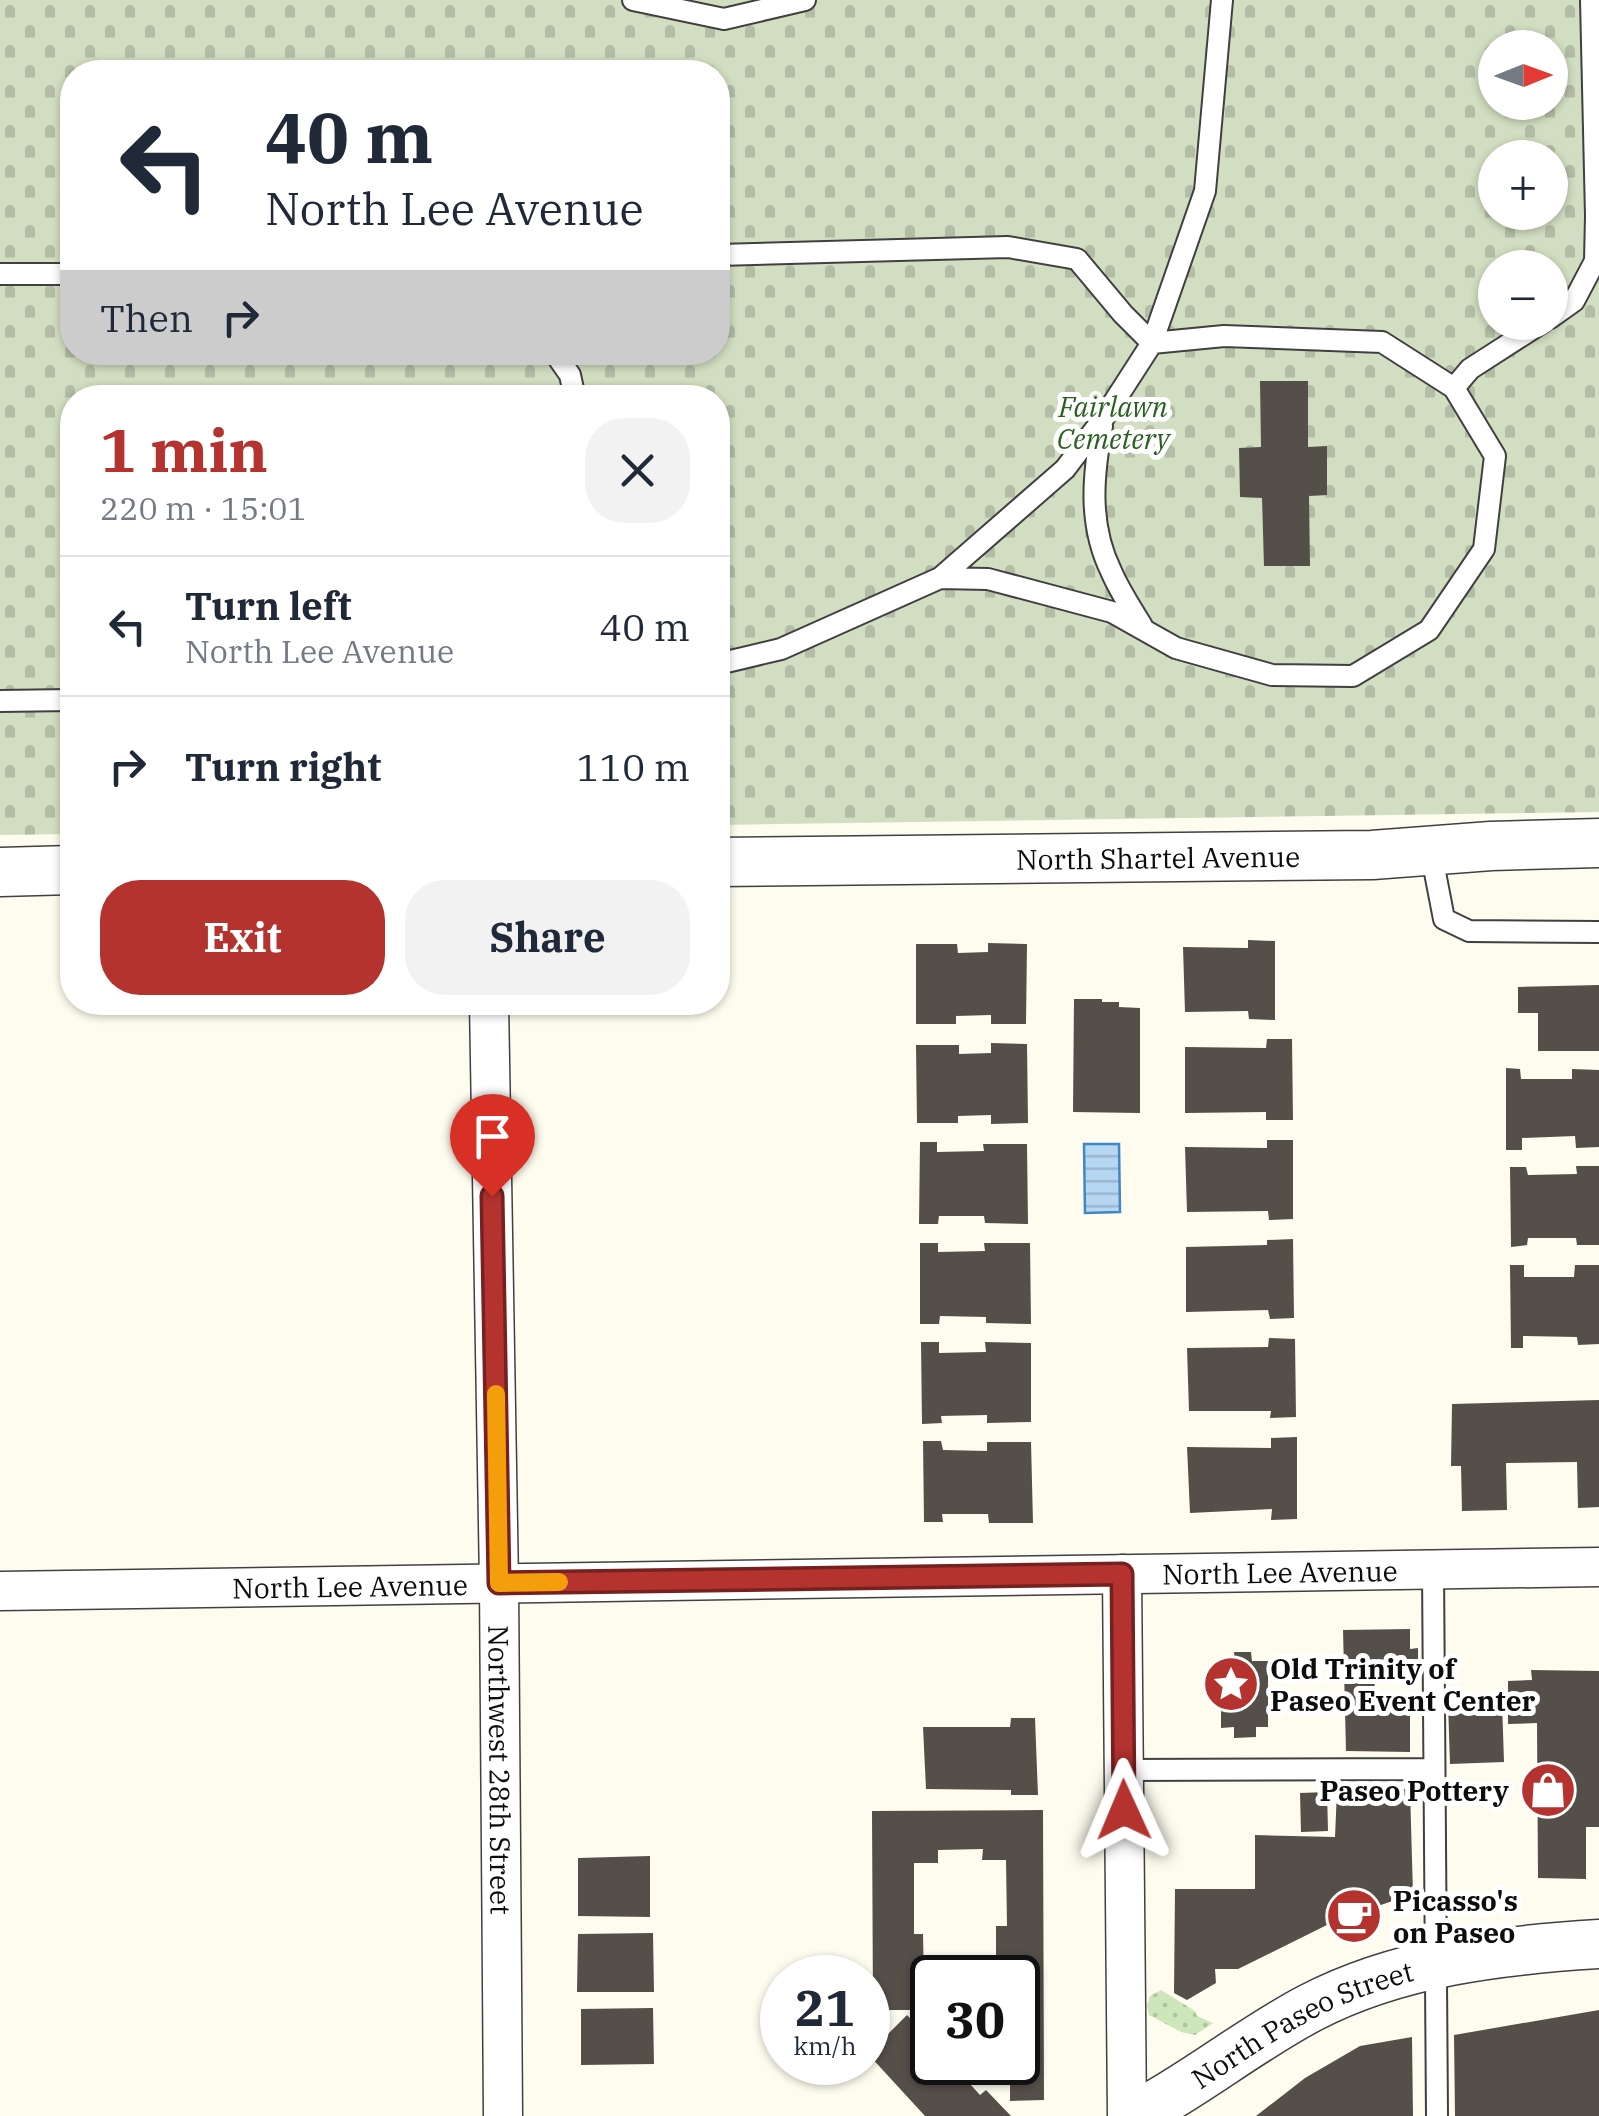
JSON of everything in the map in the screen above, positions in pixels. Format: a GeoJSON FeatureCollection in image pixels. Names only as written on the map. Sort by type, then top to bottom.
{"type":"FeatureCollection","features":[{"type":"Feature","properties":{"kind":"street","name":"North Shartel Avenue"},"geometry":{"type":"LineString","coordinates":[[730,862],[1372,855],[1599,843]]}},
{"type":"Feature","properties":{"kind":"street"},"geometry":{"type":"LineString","coordinates":[[0,872],[60,870]]}},
{"type":"Feature","properties":{"kind":"street","name":"Northwest 28th Street"},"geometry":{"type":"LineString","coordinates":[[489,1015],[504,2116]]}},
{"type":"Feature","properties":{"kind":"street","name":"North Lee Avenue"},"geometry":{"type":"LineString","coordinates":[[0,1591],[1599,1567]]}},
{"type":"Feature","properties":{"kind":"street"},"geometry":{"type":"LineString","coordinates":[[1122,1574],[1127,2116]]}},
{"type":"Feature","properties":{"kind":"street","name":"North Paseo Street"},"geometry":{"type":"LineString","coordinates":[[1135,2116],[1313,2006],[1364,1985],[1435,1964],[1532,1948],[1599,1944]]}},
{"type":"Feature","properties":{"kind":"lane"},"geometry":{"type":"LineString","coordinates":[[633,0],[724,19],[805,0]]}},
{"type":"Feature","properties":{"kind":"lane"},"geometry":{"type":"LineString","coordinates":[[730,661],[780,649],[940,578],[1065,469],[1103,419],[1152,343],[1205,191],[1222,0]]}},
{"type":"Feature","properties":{"kind":"lane"},"geometry":{"type":"LineString","coordinates":[[1568,305],[1574,301],[1594,261],[1591,0]]}},
{"type":"Feature","properties":{"kind":"lane"},"geometry":{"type":"LineString","coordinates":[[730,255],[1008,247],[1077,260],[1152,343]]}},
{"type":"Feature","properties":{"kind":"lane"},"geometry":{"type":"LineString","coordinates":[[0,274],[60,274]]}},
{"type":"Feature","properties":{"kind":"lane"},"geometry":{"type":"LineString","coordinates":[[940,578],[988,579],[1112,612],[1176,648],[1272,675],[1354,676],[1429,630],[1484,549],[1494,456],[1454,388],[1382,342],[1224,336],[1152,343]]}},
{"type":"Feature","properties":{"kind":"lane"},"geometry":{"type":"LineString","coordinates":[[1454,388],[1470,369],[1516,340]]}},
{"type":"Feature","properties":{"kind":"lane"},"geometry":{"type":"LineString","coordinates":[[1103,419],[1094,474],[1094,516],[1109,569],[1144,629]]}},
{"type":"Feature","properties":{"kind":"lane"},"geometry":{"type":"LineString","coordinates":[[0,701],[60,700]]}},
{"type":"Feature","properties":{"kind":"lane"},"geometry":{"type":"LineString","coordinates":[[1432,852],[1444,919],[1469,930],[1599,932]]}},
{"type":"Feature","properties":{"kind":"lane"},"geometry":{"type":"LineString","coordinates":[[1433,1569],[1437,2116]]}},
{"type":"Feature","properties":{"kind":"lane"},"geometry":{"type":"LineString","coordinates":[[1124,1770],[1434,1769]]}},
{"type":"Feature","properties":{"kind":"green space","name":"Fairlawn Cemetery"},"geometry":{"type":"Polygon","coordinates":[[[0,0],[1599,0],[1599,812],[730,825],[730,385],[60,385],[60,834],[0,835],[0,0]]]}},
{"type":"Feature","properties":{"kind":"green space"},"geometry":{"type":"Polygon","coordinates":[[[1161,1990],[1213,2023],[1195,2035],[1149,2015],[1150,1996],[1161,1990]]]}},
{"type":"Feature","properties":{"kind":"water"},"geometry":{"type":"Polygon","coordinates":[[[1084,1144],[1119,1144],[1120,1212],[1085,1213],[1084,1144]]]}},
{"type":"Feature","properties":{"kind":"building"},"geometry":{"type":"Polygon","coordinates":[[[1260,381],[1308,381],[1308,447],[1327,446],[1327,495],[1309,496],[1310,566],[1264,566],[1262,498],[1240,497],[1239,448],[1261,447],[1260,381]]]}},
{"type":"Feature","properties":{"kind":"building"},"geometry":{"type":"Polygon","coordinates":[[[1248,940],[1275,941],[1275,1020],[1249,1019],[1248,1011],[1185,1012],[1183,947],[1248,948],[1248,940]]]}},
{"type":"Feature","properties":{"kind":"building"},"geometry":{"type":"Polygon","coordinates":[[[988,943],[1027,944],[1026,1024],[991,1024],[991,1015],[956,1016],[956,1024],[916,1024],[916,944],[957,944],[958,953],[988,952],[988,943]]]}},
{"type":"Feature","properties":{"kind":"building"},"geometry":{"type":"Polygon","coordinates":[[[1599,985],[1599,1051],[1538,1051],[1538,1013],[1518,1013],[1518,987],[1599,985]]]}},
{"type":"Feature","properties":{"kind":"building"},"geometry":{"type":"Polygon","coordinates":[[[1074,999],[1102,999],[1119,1002],[1119,1007],[1140,1008],[1140,1113],[1073,1112],[1074,999]]]}},
{"type":"Feature","properties":{"kind":"building"},"geometry":{"type":"Polygon","coordinates":[[[1267,1039],[1292,1039],[1293,1120],[1266,1120],[1266,1112],[1185,1113],[1185,1047],[1266,1048],[1267,1039]]]}},
{"type":"Feature","properties":{"kind":"building"},"geometry":{"type":"Polygon","coordinates":[[[991,1043],[1027,1044],[1028,1123],[991,1124],[991,1115],[958,1116],[958,1123],[917,1123],[916,1045],[959,1045],[959,1054],[991,1053],[991,1043]]]}},
{"type":"Feature","properties":{"kind":"building"},"geometry":{"type":"Polygon","coordinates":[[[1506,1068],[1520,1069],[1521,1079],[1572,1079],[1572,1069],[1599,1070],[1599,1147],[1576,1148],[1575,1136],[1522,1138],[1522,1150],[1506,1150],[1506,1068]]]}},
{"type":"Feature","properties":{"kind":"building"},"geometry":{"type":"Polygon","coordinates":[[[1267,1140],[1293,1140],[1293,1219],[1269,1220],[1268,1211],[1187,1212],[1185,1147],[1267,1148],[1267,1140]]]}},
{"type":"Feature","properties":{"kind":"building"},"geometry":{"type":"Polygon","coordinates":[[[920,1142],[937,1142],[937,1152],[984,1151],[983,1144],[1027,1144],[1028,1224],[985,1223],[984,1216],[939,1216],[938,1224],[919,1224],[920,1142]]]}},
{"type":"Feature","properties":{"kind":"building"},"geometry":{"type":"Polygon","coordinates":[[[1576,1166],[1599,1166],[1599,1245],[1577,1245],[1576,1238],[1528,1238],[1527,1245],[1511,1247],[1510,1167],[1526,1167],[1528,1175],[1577,1174],[1576,1166]]]}},
{"type":"Feature","properties":{"kind":"building"},"geometry":{"type":"Polygon","coordinates":[[[1293,1239],[1294,1318],[1270,1319],[1268,1310],[1186,1312],[1186,1247],[1267,1245],[1267,1240],[1293,1239]]]}},
{"type":"Feature","properties":{"kind":"building"},"geometry":{"type":"Polygon","coordinates":[[[920,1243],[938,1243],[938,1252],[985,1251],[984,1243],[1030,1243],[1031,1324],[986,1323],[986,1317],[940,1316],[939,1324],[920,1324],[920,1243]]]}},
{"type":"Feature","properties":{"kind":"building"},"geometry":{"type":"Polygon","coordinates":[[[1510,1265],[1524,1265],[1524,1277],[1574,1277],[1575,1265],[1599,1265],[1599,1344],[1578,1345],[1577,1337],[1523,1336],[1523,1348],[1511,1348],[1510,1265]]]}},
{"type":"Feature","properties":{"kind":"building"},"geometry":{"type":"Polygon","coordinates":[[[1269,1338],[1295,1339],[1296,1417],[1270,1418],[1271,1411],[1189,1411],[1187,1348],[1268,1347],[1269,1338]]]}},
{"type":"Feature","properties":{"kind":"building"},"geometry":{"type":"Polygon","coordinates":[[[921,1342],[939,1342],[939,1353],[986,1352],[985,1342],[1031,1343],[1031,1422],[987,1423],[987,1415],[941,1416],[942,1423],[922,1424],[921,1342]]]}},
{"type":"Feature","properties":{"kind":"building"},"geometry":{"type":"Polygon","coordinates":[[[1599,1400],[1599,1507],[1578,1508],[1577,1462],[1506,1463],[1507,1510],[1462,1511],[1461,1466],[1451,1466],[1452,1404],[1599,1400]]]}},
{"type":"Feature","properties":{"kind":"building"},"geometry":{"type":"Polygon","coordinates":[[[1297,1437],[1297,1519],[1271,1520],[1272,1509],[1190,1513],[1187,1447],[1271,1448],[1271,1438],[1297,1437]]]}},
{"type":"Feature","properties":{"kind":"building"},"geometry":{"type":"Polygon","coordinates":[[[923,1441],[941,1441],[943,1450],[987,1451],[987,1442],[1031,1442],[1033,1523],[989,1523],[988,1514],[942,1514],[943,1522],[924,1522],[923,1441]]]}},
{"type":"Feature","properties":{"kind":"building"},"geometry":{"type":"Polygon","coordinates":[[[1410,1629],[1410,1649],[1418,1648],[1418,1674],[1374,1675],[1376,1705],[1410,1706],[1410,1752],[1346,1751],[1343,1630],[1410,1629]]]}},
{"type":"Feature","properties":{"kind":"building"},"geometry":{"type":"Polygon","coordinates":[[[1234,1652],[1251,1652],[1252,1661],[1268,1661],[1268,1727],[1256,1727],[1256,1737],[1234,1738],[1234,1727],[1221,1728],[1221,1662],[1235,1662],[1234,1652]]]}},
{"type":"Feature","properties":{"kind":"building"},"geometry":{"type":"Polygon","coordinates":[[[1531,1670],[1599,1671],[1599,1827],[1586,1827],[1586,1879],[1538,1878],[1537,1723],[1508,1724],[1508,1681],[1532,1680],[1531,1670]]]}},
{"type":"Feature","properties":{"kind":"building"},"geometry":{"type":"Polygon","coordinates":[[[1502,1702],[1504,1762],[1450,1764],[1448,1703],[1502,1702]]]}},
{"type":"Feature","properties":{"kind":"building"},"geometry":{"type":"Polygon","coordinates":[[[1011,1718],[1035,1718],[1038,1795],[1011,1795],[1011,1790],[926,1789],[923,1727],[1010,1727],[1011,1718]]]}},
{"type":"Feature","properties":{"kind":"building"},"geometry":{"type":"Polygon","coordinates":[[[1410,1789],[1413,1894],[1337,1920],[1238,1969],[1215,1969],[1216,1983],[1187,2000],[1174,1993],[1175,1889],[1255,1889],[1255,1835],[1335,1837],[1337,1790],[1410,1789]]]}},
{"type":"Feature","properties":{"kind":"building"},"geometry":{"type":"Polygon","coordinates":[[[1327,1792],[1328,1831],[1301,1832],[1300,1793],[1327,1792]]]}},
{"type":"Feature","properties":{"kind":"building"},"geometry":{"type":"Polygon","coordinates":[[[1043,1810],[1044,2100],[1010,2101],[1010,2085],[1040,2085],[1040,1955],[996,1955],[996,1926],[1007,1926],[1006,1860],[982,1860],[983,1849],[938,1850],[938,1863],[914,1863],[914,1934],[923,1934],[923,1955],[910,1955],[910,2010],[890,2010],[890,1955],[873,1955],[872,1811],[1043,1810]]]}},
{"type":"Feature","properties":{"kind":"building"},"geometry":{"type":"Polygon","coordinates":[[[650,1856],[650,1917],[578,1916],[578,1858],[650,1856]]]}},
{"type":"Feature","properties":{"kind":"building"},"geometry":{"type":"Polygon","coordinates":[[[653,1933],[654,1992],[577,1992],[578,1934],[653,1933]]]}},
{"type":"Feature","properties":{"kind":"building"},"geometry":{"type":"Polygon","coordinates":[[[653,2008],[654,2064],[581,2065],[581,2009],[653,2008]]]}},
{"type":"Feature","properties":{"kind":"building"},"geometry":{"type":"Polygon","coordinates":[[[1599,2010],[1599,2116],[1455,2116],[1454,2035],[1599,2010]]]}},
{"type":"Feature","properties":{"kind":"building"},"geometry":{"type":"Polygon","coordinates":[[[907,2015],[910,2018],[910,2085],[971,2085],[980,2095],[986,2090],[1011,2116],[925,2116],[890,2078],[890,2032],[907,2015]]]}},
{"type":"Feature","properties":{"kind":"building"},"geometry":{"type":"Polygon","coordinates":[[[1412,2037],[1413,2116],[1256,2116],[1305,2078],[1360,2046],[1412,2037]]]}},
{"type":"Feature","properties":{"kind":"slow traffic"},"geometry":{"type":"LineString","coordinates":[[496,1394],[499,1583],[559,1582]]}},
{"type":"Feature","properties":{"kind":"place","name":"Old Trinity of Paseo Event Center"},"geometry":{"type":"Point","coordinates":[1231,1684]}},
{"type":"Feature","properties":{"kind":"place","name":"Paseo Pottery"},"geometry":{"type":"Point","coordinates":[1548,1790]}},
{"type":"Feature","properties":{"kind":"place","name":"Picasso's on Paseo"},"geometry":{"type":"Point","coordinates":[1354,1916]}},
{"type":"Feature","properties":{"kind":"route"},"geometry":{"type":"LineString","coordinates":[[492,1196],[499,1583],[1122,1574],[1124,1810]]}}]}
